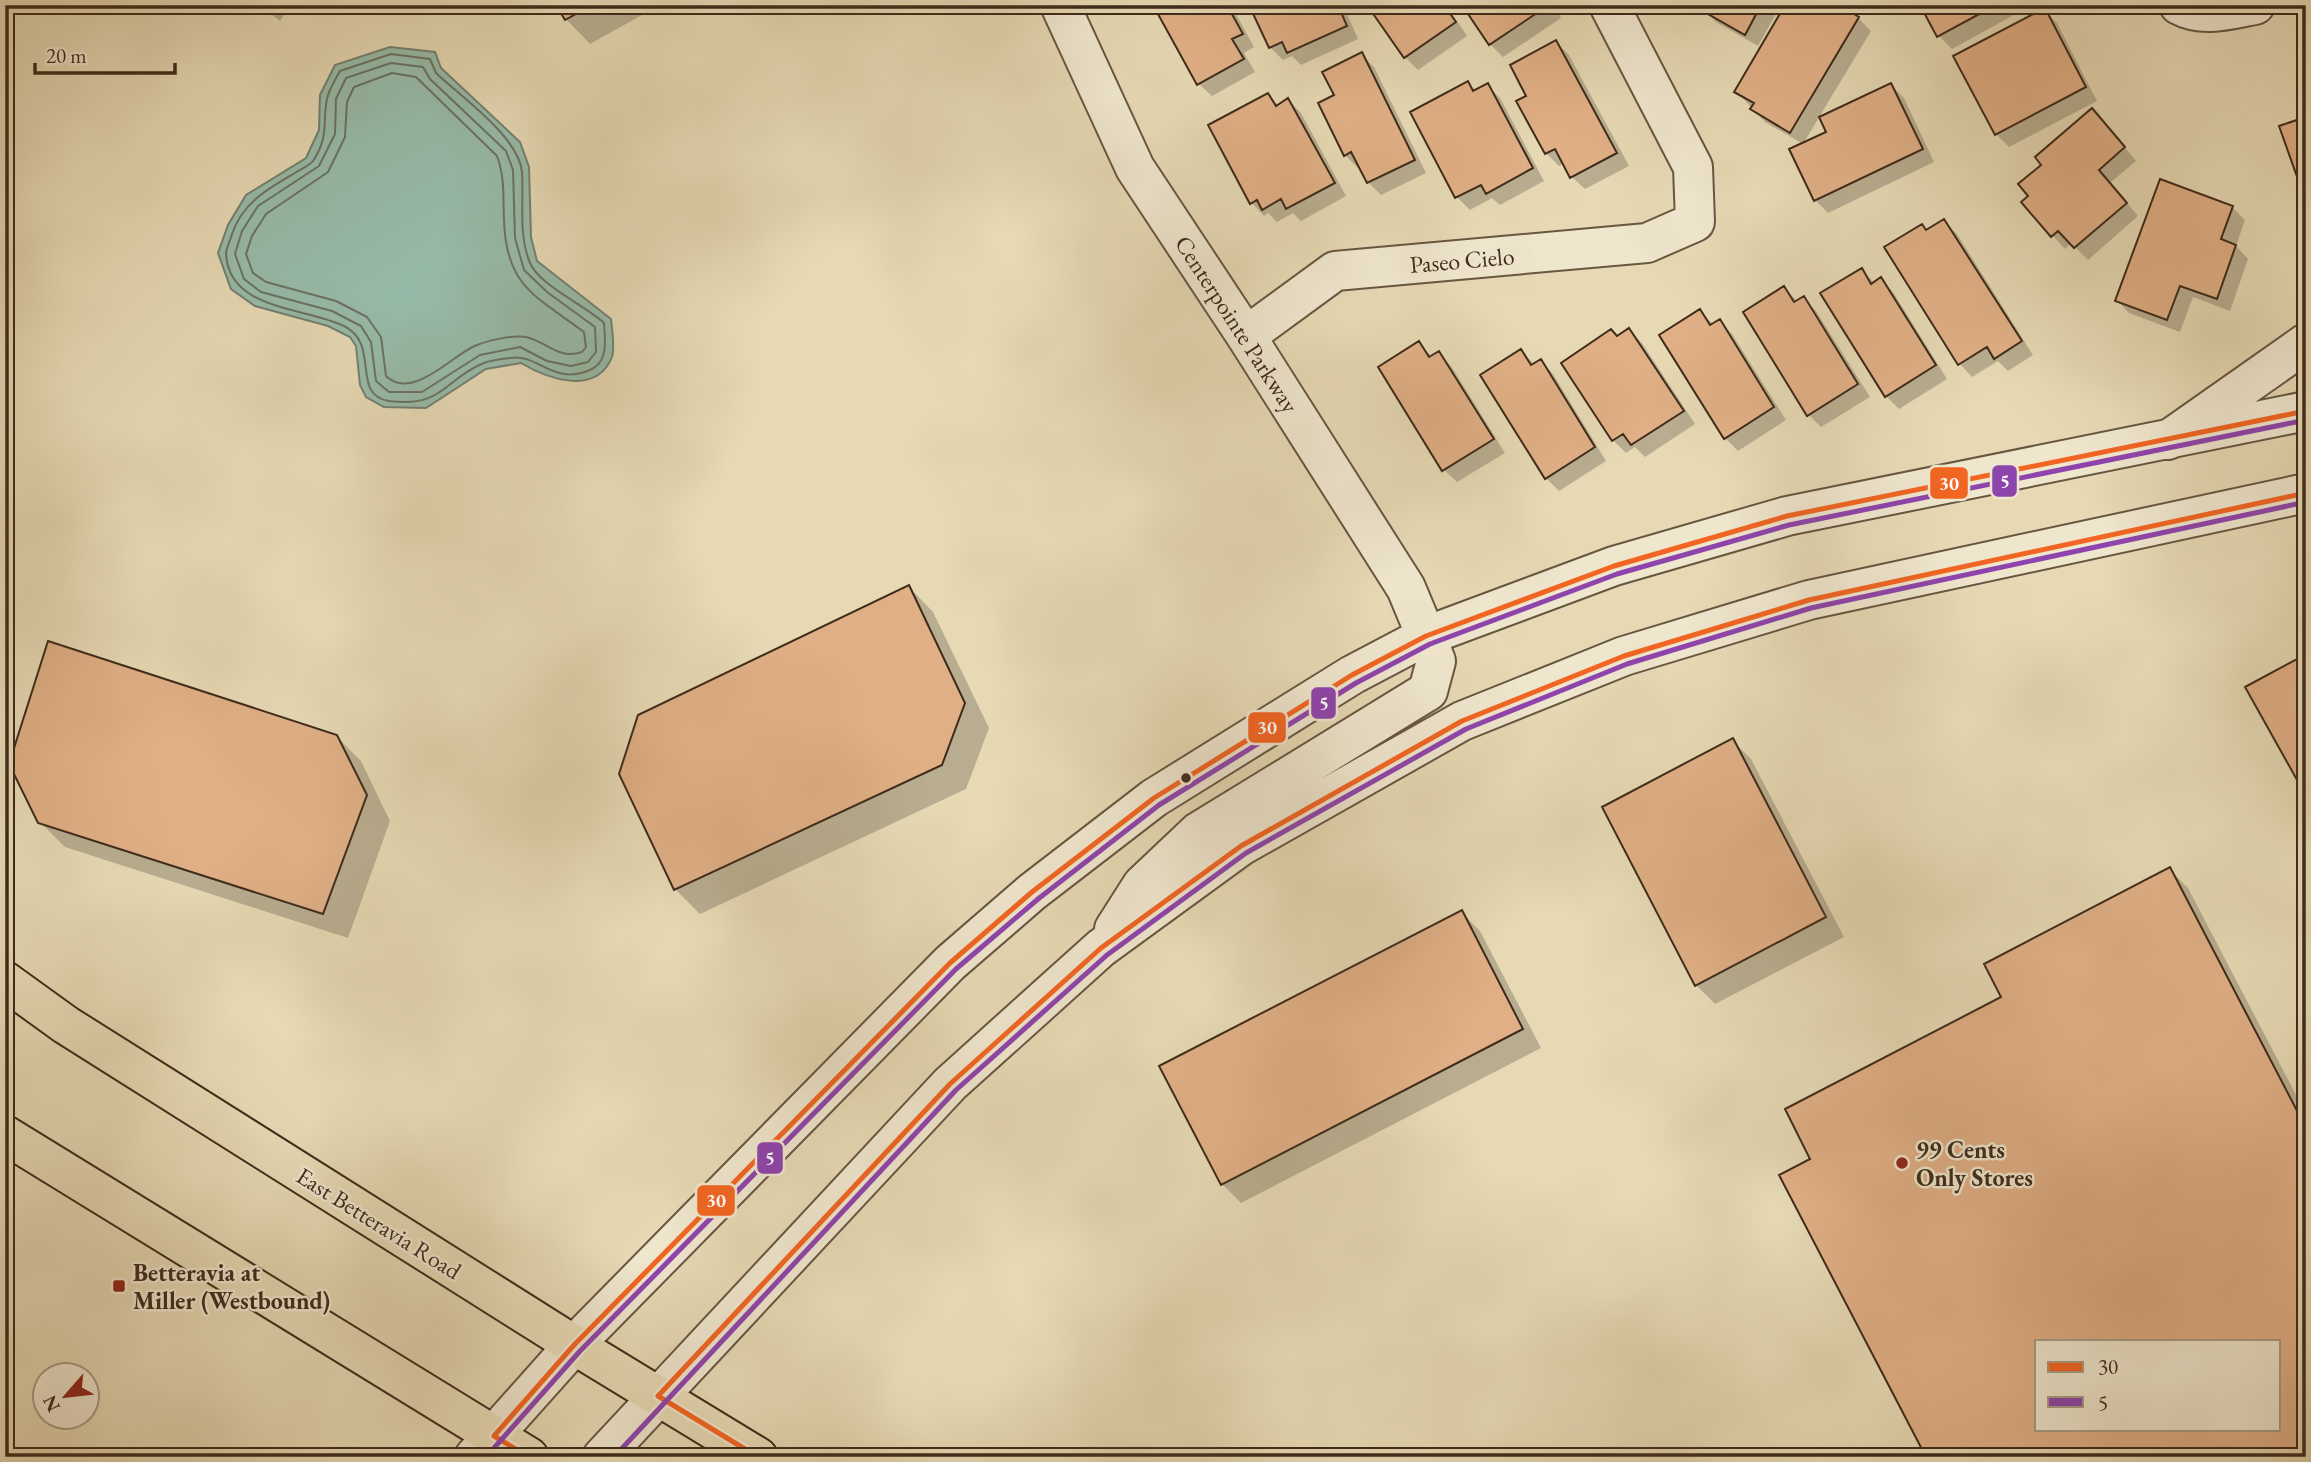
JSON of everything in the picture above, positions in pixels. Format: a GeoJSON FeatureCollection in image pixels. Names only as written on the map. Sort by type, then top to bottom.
{"type":"FeatureCollection","features":[{"type":"Feature","properties":{"kind":"highway","name":"East Betteravia Road"},"geometry":{"type":"LineString","coordinates":[[5,981],[66,1025],[575,1346],[758,1457]]}},
{"type":"Feature","properties":{"kind":"highway"},"geometry":{"type":"LineString","coordinates":[[5,1135],[484,1446],[529,1457]]}},
{"type":"Feature","properties":{"kind":"street","name":"Centerpointe Parkway"},"geometry":{"type":"LineString","coordinates":[[1060,5],[1135,168],[1246,335],[1406,588],[1436,662],[1428,691],[1198,832],[1142,885],[1101,948]]}},
{"type":"Feature","properties":{"kind":"street","name":"Paseo Cielo"},"geometry":{"type":"LineString","coordinates":[[1246,335],[1335,271],[1647,243],[1695,222],[1693,167],[1609,5]]}},
{"type":"Feature","properties":{"kind":"street"},"geometry":{"type":"LineString","coordinates":[[2184,8],[2209,13],[2255,5]]}},
{"type":"Feature","properties":{"kind":"street"},"geometry":{"type":"LineString","coordinates":[[2168,440],[2306,343]]}},
{"type":"Feature","properties":{"kind":"street"},"geometry":{"type":"LineString","coordinates":[[484,1446],[575,1346],[950,963],[1032,892],[1154,798],[1352,675],[1426,636],[1614,566],[1787,516],[2306,411]]}},
{"type":"Feature","properties":{"kind":"street"},"geometry":{"type":"LineString","coordinates":[[602,1457],[950,1084],[1101,948],[1241,846],[1462,721],[1624,656],[1809,600],[2306,493]]}},
{"type":"Feature","properties":{"kind":"water"},"geometry":{"type":"Polygon","coordinates":[[[390,47],[435,52],[441,68],[520,142],[529,167],[531,237],[537,261],[611,319],[612,357],[605,369],[595,377],[570,381],[544,374],[521,363],[486,369],[426,408],[384,407],[366,397],[360,385],[356,346],[350,337],[328,326],[255,306],[231,289],[218,253],[228,225],[246,195],[306,158],[319,130],[320,95],[335,65],[390,47]]]}},
{"type":"Feature","properties":{"kind":"building"},"geometry":{"type":"Polygon","coordinates":[[[556,5],[592,5],[565,20],[556,5]]]}},
{"type":"Feature","properties":{"kind":"building"},"geometry":{"type":"Polygon","coordinates":[[[1153,5],[1227,5],[1243,34],[1232,39],[1244,59],[1197,85],[1153,5]]]}},
{"type":"Feature","properties":{"kind":"building"},"geometry":{"type":"Polygon","coordinates":[[[1249,5],[1338,5],[1347,26],[1287,53],[1282,42],[1269,48],[1249,5]]]}},
{"type":"Feature","properties":{"kind":"building"},"geometry":{"type":"Polygon","coordinates":[[[1367,5],[1444,5],[1456,22],[1404,58],[1367,5]]]}},
{"type":"Feature","properties":{"kind":"building"},"geometry":{"type":"Polygon","coordinates":[[[1462,5],[1549,5],[1489,45],[1462,5]]]}},
{"type":"Feature","properties":{"kind":"building"},"geometry":{"type":"Polygon","coordinates":[[[1703,5],[1761,5],[1745,35],[1701,10],[1703,5]]]}},
{"type":"Feature","properties":{"kind":"building"},"geometry":{"type":"Polygon","coordinates":[[[1785,5],[1839,5],[1859,17],[1790,133],[1750,109],[1754,103],[1734,92],[1785,5]]]}},
{"type":"Feature","properties":{"kind":"building"},"geometry":{"type":"Polygon","coordinates":[[[1920,5],[1996,5],[1937,37],[1920,5]]]}},
{"type":"Feature","properties":{"kind":"building"},"geometry":{"type":"Polygon","coordinates":[[[2045,8],[2086,87],[1995,135],[1953,56],[2045,8]]]}},
{"type":"Feature","properties":{"kind":"building"},"geometry":{"type":"Polygon","coordinates":[[[1556,40],[1617,153],[1570,178],[1555,149],[1545,154],[1516,101],[1526,96],[1510,65],[1556,40]]]}},
{"type":"Feature","properties":{"kind":"building"},"geometry":{"type":"Polygon","coordinates":[[[1362,52],[1415,160],[1367,183],[1351,152],[1344,156],[1318,103],[1334,95],[1322,72],[1362,52]]]}},
{"type":"Feature","properties":{"kind":"building"},"geometry":{"type":"Polygon","coordinates":[[[1468,81],[1473,91],[1488,83],[1533,168],[1486,194],[1481,185],[1455,198],[1410,112],[1468,81]]]}},
{"type":"Feature","properties":{"kind":"building"},"geometry":{"type":"Polygon","coordinates":[[[1891,83],[1923,149],[1814,201],[1789,149],[1826,132],[1819,117],[1891,83]]]}},
{"type":"Feature","properties":{"kind":"building"},"geometry":{"type":"Polygon","coordinates":[[[2306,89],[2306,116],[2297,92],[2306,89]]]}},
{"type":"Feature","properties":{"kind":"building"},"geometry":{"type":"Polygon","coordinates":[[[1268,93],[1276,106],[1288,98],[1335,183],[1286,209],[1281,199],[1262,210],[1257,200],[1250,204],[1208,125],[1268,93]]]}},
{"type":"Feature","properties":{"kind":"building"},"geometry":{"type":"Polygon","coordinates":[[[2092,108],[2125,147],[2099,170],[2127,203],[2074,248],[2058,231],[2051,237],[2021,202],[2028,196],[2018,184],[2041,165],[2035,157],[2092,108]]]}},
{"type":"Feature","properties":{"kind":"building"},"geometry":{"type":"Polygon","coordinates":[[[2306,117],[2306,202],[2279,126],[2306,117]]]}},
{"type":"Feature","properties":{"kind":"building"},"geometry":{"type":"Polygon","coordinates":[[[2160,179],[2233,206],[2221,239],[2236,245],[2217,299],[2180,286],[2167,320],[2115,301],[2160,179]]]}},
{"type":"Feature","properties":{"kind":"building"},"geometry":{"type":"Polygon","coordinates":[[[1944,219],[2022,341],[1994,359],[1987,347],[1958,365],[1884,247],[1922,224],[1926,230],[1944,219]]]}},
{"type":"Feature","properties":{"kind":"building"},"geometry":{"type":"Polygon","coordinates":[[[1862,268],[1871,284],[1881,277],[1936,365],[1885,397],[1820,293],[1862,268]]]}},
{"type":"Feature","properties":{"kind":"building"},"geometry":{"type":"Polygon","coordinates":[[[1784,286],[1794,302],[1804,296],[1858,384],[1807,416],[1743,312],[1784,286]]]}},
{"type":"Feature","properties":{"kind":"building"},"geometry":{"type":"Polygon","coordinates":[[[1700,309],[1710,325],[1720,319],[1774,407],[1724,439],[1659,335],[1700,309]]]}},
{"type":"Feature","properties":{"kind":"building"},"geometry":{"type":"Polygon","coordinates":[[[1629,328],[1684,411],[1631,445],[1623,434],[1612,441],[1561,363],[1611,329],[1617,336],[1629,328]]]}},
{"type":"Feature","properties":{"kind":"building"},"geometry":{"type":"Polygon","coordinates":[[[1419,341],[1429,357],[1439,351],[1494,439],[1442,471],[1378,367],[1419,341]]]}},
{"type":"Feature","properties":{"kind":"building"},"geometry":{"type":"Polygon","coordinates":[[[1521,349],[1531,365],[1541,359],[1595,447],[1545,479],[1480,375],[1521,349]]]}},
{"type":"Feature","properties":{"kind":"building"},"geometry":{"type":"Polygon","coordinates":[[[909,585],[965,703],[942,765],[674,890],[619,774],[638,715],[909,585]]]}},
{"type":"Feature","properties":{"kind":"building"},"geometry":{"type":"Polygon","coordinates":[[[48,641],[337,735],[367,795],[323,914],[38,823],[9,764],[48,641]]]}},
{"type":"Feature","properties":{"kind":"building"},"geometry":{"type":"Polygon","coordinates":[[[2299,658],[2306,669],[2306,796],[2245,687],[2299,658]]]}},
{"type":"Feature","properties":{"kind":"building"},"geometry":{"type":"Polygon","coordinates":[[[1733,738],[1826,917],[1695,986],[1602,807],[1733,738]]]}},
{"type":"Feature","properties":{"kind":"building"},"geometry":{"type":"Polygon","coordinates":[[[2170,867],[2306,1128],[2306,1457],[1926,1457],[1779,1175],[1810,1159],[1785,1109],[2001,997],[1984,964],[2170,867]]]}},
{"type":"Feature","properties":{"kind":"building"},"geometry":{"type":"Polygon","coordinates":[[[1462,910],[1523,1029],[1221,1185],[1159,1066],[1462,910]]]}},
{"type":"Feature","properties":{"kind":"transit line","name":"30"},"geometry":{"type":"LineString","coordinates":[[529,1457],[494,1436],[574,1345],[950,963],[1032,892],[1154,798],[1352,675],[1426,636],[1614,566],[1787,516],[2306,411]]}},
{"type":"Feature","properties":{"kind":"transit line","name":"5"},"geometry":{"type":"LineString","coordinates":[[486,1457],[580,1351],[956,969],[1038,899],[1159,805],[1356,683],[1430,644],[1617,574],[1789,525],[2306,420]]}},
{"type":"Feature","properties":{"kind":"transit line","name":"30"},"geometry":{"type":"LineString","coordinates":[[758,1457],[658,1396],[950,1084],[1101,948],[1241,846],[1462,721],[1624,656],[1809,600],[2306,493]]}},
{"type":"Feature","properties":{"kind":"transit line","name":"5"},"geometry":{"type":"LineString","coordinates":[[614,1457],[956,1090],[1107,955],[1246,853],[1466,729],[1627,664],[1811,608],[2306,502]]}},
{"type":"Feature","properties":{"kind":"place","name":"99 Cents Only Stores"},"geometry":{"type":"Point","coordinates":[1902,1163]}},
{"type":"Feature","properties":{"kind":"place","name":"Betteravia at Miller (Westbound)"},"geometry":{"type":"Point","coordinates":[119,1286]}}]}
